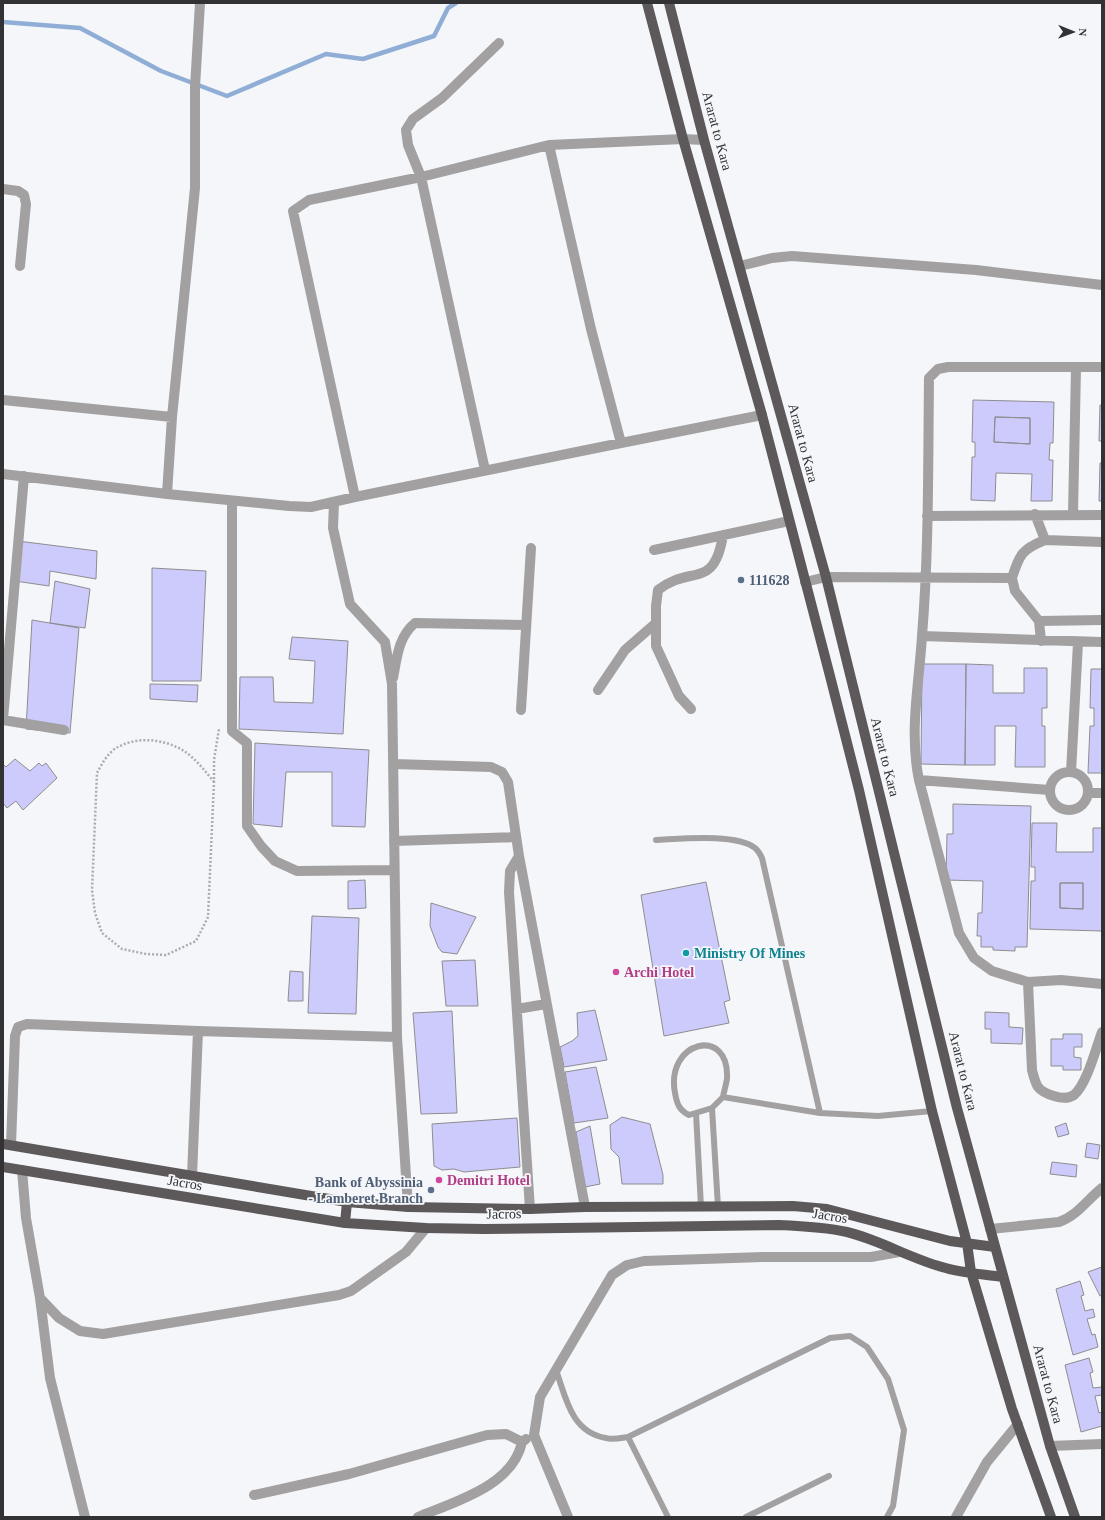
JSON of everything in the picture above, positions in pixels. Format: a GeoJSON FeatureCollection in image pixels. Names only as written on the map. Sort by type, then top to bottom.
{"type":"FeatureCollection","features":[{"type":"Feature","properties":{"kind":"main road"},"geometry":{"type":"LineString","coordinates":[[647,3],[683,139],[762,415],[859,790],[932,1111],[967,1244],[971,1272],[1018,1424],[1051,1517]]}},
{"type":"Feature","properties":{"kind":"main road","name":"Ararat to Kara"},"geometry":{"type":"LineString","coordinates":[[669,3],[704,140],[826,577],[930,1001],[990,1229],[1050,1446],[1075,1517]]}},
{"type":"Feature","properties":{"kind":"main road","name":"Jacros"},"geometry":{"type":"LineString","coordinates":[[7,1145],[347,1202],[408,1207],[530,1209],[585,1207],[793,1206],[827,1209],[950,1241],[995,1247]]}},
{"type":"Feature","properties":{"kind":"main road","name":"Jacros"},"geometry":{"type":"LineString","coordinates":[[3,1167],[345,1223],[426,1228],[780,1225],[820,1227],[847,1232],[876,1241],[899,1252],[942,1268],[1003,1277]]}},
{"type":"Feature","properties":{"kind":"main road"},"geometry":{"type":"LineString","coordinates":[[345,1223],[347,1202]]}},
{"type":"Feature","properties":{"kind":"street"},"geometry":{"type":"LineString","coordinates":[[168,494],[172,417],[195,188],[195,87],[200,3]]}},
{"type":"Feature","properties":{"kind":"street"},"geometry":{"type":"LineString","coordinates":[[484,470],[421,177],[408,145],[406,130],[413,119],[442,98],[499,43]]}},
{"type":"Feature","properties":{"kind":"street"},"geometry":{"type":"LineString","coordinates":[[356,498],[293,211],[309,200],[421,177],[548,144],[683,139],[704,140]]}},
{"type":"Feature","properties":{"kind":"street"},"geometry":{"type":"LineString","coordinates":[[548,144],[591,329],[621,443]]}},
{"type":"Feature","properties":{"kind":"street"},"geometry":{"type":"LineString","coordinates":[[3,189],[18,191],[24,195],[26,204],[20,266]]}},
{"type":"Feature","properties":{"kind":"street"},"geometry":{"type":"LineString","coordinates":[[740,266],[772,258],[792,256],[976,270],[1102,285]]}},
{"type":"Feature","properties":{"kind":"street"},"geometry":{"type":"LineString","coordinates":[[1102,368],[948,367],[938,369],[929,378],[927,516],[922,636],[914,732],[915,761],[919,780],[959,933],[974,958],[992,971],[1028,982],[1060,980],[1102,984]]}},
{"type":"Feature","properties":{"kind":"street"},"geometry":{"type":"LineString","coordinates":[[1072,514],[1076,368]]}},
{"type":"Feature","properties":{"kind":"street"},"geometry":{"type":"LineString","coordinates":[[3,400],[172,417]]}},
{"type":"Feature","properties":{"kind":"street"},"geometry":{"type":"LineString","coordinates":[[3,474],[232,501],[311,507],[484,470],[762,415]]}},
{"type":"Feature","properties":{"kind":"street"},"geometry":{"type":"LineString","coordinates":[[24,476],[3,720],[64,730]]}},
{"type":"Feature","properties":{"kind":"street"},"geometry":{"type":"LineString","coordinates":[[232,501],[232,731],[247,743],[247,826],[261,846],[275,861],[297,871],[394,870]]}},
{"type":"Feature","properties":{"kind":"street"},"geometry":{"type":"LineString","coordinates":[[334,503],[333,528],[350,604],[385,642],[392,684],[397,1037],[408,1207]]}},
{"type":"Feature","properties":{"kind":"street"},"geometry":{"type":"LineString","coordinates":[[927,516],[1035,514],[1102,515]]}},
{"type":"Feature","properties":{"kind":"street"},"geometry":{"type":"LineString","coordinates":[[1035,514],[1045,540]]}},
{"type":"Feature","properties":{"kind":"street"},"geometry":{"type":"LineString","coordinates":[[654,550],[789,521]]}},
{"type":"Feature","properties":{"kind":"street"},"geometry":{"type":"LineString","coordinates":[[691,709],[679,696],[656,646],[658,590],[669,581],[701,574],[711,568],[716,562],[721,550],[724,535]]}},
{"type":"Feature","properties":{"kind":"street"},"geometry":{"type":"LineString","coordinates":[[1041,641],[1039,620],[1015,591],[1012,578],[1017,560],[1028,547],[1045,540],[1102,542]]}},
{"type":"Feature","properties":{"kind":"street"},"geometry":{"type":"LineString","coordinates":[[521,710],[531,548]]}},
{"type":"Feature","properties":{"kind":"street"},"geometry":{"type":"LineString","coordinates":[[805,582],[826,577],[924,576],[1012,578]]}},
{"type":"Feature","properties":{"kind":"street"},"geometry":{"type":"LineString","coordinates":[[1039,620],[1102,620]]}},
{"type":"Feature","properties":{"kind":"street"},"geometry":{"type":"LineString","coordinates":[[598,690],[625,650],[656,622]]}},
{"type":"Feature","properties":{"kind":"street"},"geometry":{"type":"LineString","coordinates":[[392,684],[401,640],[407,630],[415,623],[526,625]]}},
{"type":"Feature","properties":{"kind":"street"},"geometry":{"type":"LineString","coordinates":[[922,636],[1078,643],[1102,642]]}},
{"type":"Feature","properties":{"kind":"street"},"geometry":{"type":"LineString","coordinates":[[1071,772],[1078,643]]}},
{"type":"Feature","properties":{"kind":"street"},"geometry":{"type":"LineString","coordinates":[[394,764],[492,767],[502,772],[508,782],[515,836],[585,1207]]}},
{"type":"Feature","properties":{"kind":"street"},"geometry":{"type":"LineString","coordinates":[[1071,772],[1080,776],[1087,783],[1089,793],[1085,803],[1077,809],[1067,811],[1058,807],[1052,800],[1050,790],[1053,780],[1061,774],[1071,772]]}},
{"type":"Feature","properties":{"kind":"street"},"geometry":{"type":"LineString","coordinates":[[919,780],[1050,790]]}},
{"type":"Feature","properties":{"kind":"street"},"geometry":{"type":"LineString","coordinates":[[1089,793],[1102,793]]}},
{"type":"Feature","properties":{"kind":"street"},"geometry":{"type":"LineString","coordinates":[[394,841],[515,836]]}},
{"type":"Feature","properties":{"kind":"street"},"geometry":{"type":"LineString","coordinates":[[519,856],[510,871],[509,892],[530,1209]]}},
{"type":"Feature","properties":{"kind":"street"},"geometry":{"type":"LineString","coordinates":[[1028,982],[1032,1070],[1035,1084],[1042,1093],[1062,1099],[1074,1095],[1082,1085],[1102,1032]]}},
{"type":"Feature","properties":{"kind":"street"},"geometry":{"type":"LineString","coordinates":[[517,1009],[546,1004]]}},
{"type":"Feature","properties":{"kind":"street"},"geometry":{"type":"LineString","coordinates":[[7,1145],[15,1036],[18,1027],[27,1024],[198,1032],[397,1037]]}},
{"type":"Feature","properties":{"kind":"street"},"geometry":{"type":"LineString","coordinates":[[192,1176],[198,1032]]}},
{"type":"Feature","properties":{"kind":"street"},"geometry":{"type":"LineString","coordinates":[[22,1170],[26,1218],[40,1298],[50,1378],[85,1517]]}},
{"type":"Feature","properties":{"kind":"street"},"geometry":{"type":"LineString","coordinates":[[990,1229],[1059,1222],[1073,1216],[1102,1188]]}},
{"type":"Feature","properties":{"kind":"street"},"geometry":{"type":"LineString","coordinates":[[40,1298],[59,1318],[80,1331],[103,1334],[339,1295],[351,1291],[406,1252],[426,1228]]}},
{"type":"Feature","properties":{"kind":"street"},"geometry":{"type":"LineString","coordinates":[[568,1517],[534,1436],[540,1397],[555,1369],[612,1276],[627,1265],[644,1261],[732,1258],[871,1257],[899,1252]]}},
{"type":"Feature","properties":{"kind":"street"},"geometry":{"type":"LineString","coordinates":[[956,1517],[987,1462],[1018,1424]]}},
{"type":"Feature","properties":{"kind":"street"},"geometry":{"type":"LineString","coordinates":[[254,1495],[349,1474],[487,1435],[506,1434],[522,1442]]}},
{"type":"Feature","properties":{"kind":"street"},"geometry":{"type":"LineString","coordinates":[[418,1517],[498,1480],[511,1465],[520,1450],[522,1442],[534,1436]]}},
{"type":"Feature","properties":{"kind":"street"},"geometry":{"type":"LineString","coordinates":[[1050,1446],[1102,1444]]}},
{"type":"Feature","properties":{"kind":"lane"},"geometry":{"type":"LineString","coordinates":[[656,840],[709,838],[743,842],[755,848],[762,858],[820,1113]]}},
{"type":"Feature","properties":{"kind":"lane"},"geometry":{"type":"LineString","coordinates":[[698,1045],[712,1046],[720,1052],[727,1078],[723,1097],[712,1108],[689,1115],[681,1111],[676,1101],[673,1084],[677,1063],[689,1050],[698,1045]]}},
{"type":"Feature","properties":{"kind":"lane"},"geometry":{"type":"LineString","coordinates":[[723,1097],[820,1113],[878,1116],[932,1111]]}},
{"type":"Feature","properties":{"kind":"lane"},"geometry":{"type":"LineString","coordinates":[[712,1108],[718,1207]]}},
{"type":"Feature","properties":{"kind":"lane"},"geometry":{"type":"LineString","coordinates":[[696,1113],[701,1207]]}},
{"type":"Feature","properties":{"kind":"lane"},"geometry":{"type":"LineString","coordinates":[[555,1369],[573,1418],[587,1431],[606,1438],[628,1437],[830,1338],[850,1336],[867,1347],[888,1379],[904,1430],[893,1506],[887,1517]]}},
{"type":"Feature","properties":{"kind":"lane"},"geometry":{"type":"LineString","coordinates":[[628,1437],[668,1517]]}},
{"type":"Feature","properties":{"kind":"lane"},"geometry":{"type":"LineString","coordinates":[[746,1517],[828,1476]]}},
{"type":"Feature","properties":{"kind":"path"},"geometry":{"type":"LineString","coordinates":[[214,782],[185,751],[167,743],[142,740],[118,747],[105,760],[97,773],[92,890],[94,913],[102,933],[122,949],[146,954],[166,955],[196,941],[208,917],[214,782],[214,760],[220,721]]}},
{"type":"Feature","properties":{"kind":"building"},"geometry":{"type":"Polygon","coordinates":[[[973,400],[1054,402],[1053,443],[1050,443],[1049,460],[1053,460],[1052,501],[1031,501],[1032,474],[996,473],[995,501],[971,500],[972,457],[975,457],[975,442],[972,442],[973,400]],[[995,417],[994,442],[1030,444],[1030,418],[995,417]]]}},
{"type":"Feature","properties":{"kind":"building"},"geometry":{"type":"Polygon","coordinates":[[[1100,405],[1102,405],[1102,441],[1099,441],[1100,405]]]}},
{"type":"Feature","properties":{"kind":"building"},"geometry":{"type":"Polygon","coordinates":[[[995,417],[1030,418],[1030,444],[994,442],[995,417]]]}},
{"type":"Feature","properties":{"kind":"building"},"geometry":{"type":"Polygon","coordinates":[[[1100,463],[1102,463],[1102,501],[1099,501],[1100,463]]]}},
{"type":"Feature","properties":{"kind":"building"},"geometry":{"type":"Polygon","coordinates":[[[18,541],[97,551],[96,579],[50,571],[49,586],[15,581],[18,541]]]}},
{"type":"Feature","properties":{"kind":"building"},"geometry":{"type":"Polygon","coordinates":[[[152,568],[206,571],[201,681],[152,681],[152,568]]]}},
{"type":"Feature","properties":{"kind":"building"},"geometry":{"type":"Polygon","coordinates":[[[55,581],[90,589],[85,628],[50,623],[55,581]]]}},
{"type":"Feature","properties":{"kind":"building"},"geometry":{"type":"Polygon","coordinates":[[[32,620],[79,628],[70,733],[26,729],[32,620]]]}},
{"type":"Feature","properties":{"kind":"building"},"geometry":{"type":"Polygon","coordinates":[[[292,637],[348,641],[343,734],[239,729],[240,677],[273,677],[274,702],[313,703],[315,661],[289,659],[292,637]]]}},
{"type":"Feature","properties":{"kind":"building"},"geometry":{"type":"Polygon","coordinates":[[[922,664],[966,664],[965,765],[921,764],[922,664]]]}},
{"type":"Feature","properties":{"kind":"building"},"geometry":{"type":"Polygon","coordinates":[[[966,664],[993,665],[993,693],[1024,693],[1024,668],[1047,668],[1047,708],[1042,708],[1042,726],[1045,726],[1045,767],[1015,767],[1016,726],[995,726],[995,765],[965,765],[966,664]]]}},
{"type":"Feature","properties":{"kind":"building"},"geometry":{"type":"Polygon","coordinates":[[[1091,669],[1102,669],[1102,773],[1088,773],[1090,726],[1094,726],[1094,708],[1090,708],[1091,669]]]}},
{"type":"Feature","properties":{"kind":"building"},"geometry":{"type":"Polygon","coordinates":[[[150,684],[198,685],[197,702],[150,699],[150,684]]]}},
{"type":"Feature","properties":{"kind":"building"},"geometry":{"type":"Polygon","coordinates":[[[255,743],[369,750],[365,827],[332,826],[332,772],[286,772],[282,827],[253,824],[255,743]]]}},
{"type":"Feature","properties":{"kind":"building"},"geometry":{"type":"Polygon","coordinates":[[[15,759],[30,771],[39,763],[42,766],[46,763],[57,778],[23,810],[16,801],[7,808],[3,803],[3,764],[6,767],[15,759]]]}},
{"type":"Feature","properties":{"kind":"building"},"geometry":{"type":"Polygon","coordinates":[[[953,804],[1031,806],[1027,947],[1015,947],[1015,951],[993,950],[993,947],[981,947],[981,936],[977,936],[978,913],[982,913],[983,881],[946,880],[947,834],[953,834],[953,804]]]}},
{"type":"Feature","properties":{"kind":"building"},"geometry":{"type":"Polygon","coordinates":[[[1032,823],[1057,823],[1056,852],[1093,852],[1093,828],[1102,828],[1102,931],[1030,929],[1031,881],[1035,881],[1035,867],[1031,867],[1032,823]],[[1060,883],[1060,908],[1083,909],[1083,883],[1060,883]]]}},
{"type":"Feature","properties":{"kind":"building"},"geometry":{"type":"Polygon","coordinates":[[[365,880],[366,908],[348,909],[348,881],[365,880]]]}},
{"type":"Feature","properties":{"kind":"building","name":"Ministry Of Mines"},"geometry":{"type":"Polygon","coordinates":[[[706,882],[730,1000],[724,1002],[729,1023],[664,1036],[641,895],[706,882]]]}},
{"type":"Feature","properties":{"kind":"building"},"geometry":{"type":"Polygon","coordinates":[[[1060,883],[1083,883],[1083,909],[1060,908],[1060,883]]]}},
{"type":"Feature","properties":{"kind":"building"},"geometry":{"type":"Polygon","coordinates":[[[431,903],[476,917],[457,954],[442,952],[438,947],[430,926],[431,903]]]}},
{"type":"Feature","properties":{"kind":"building"},"geometry":{"type":"Polygon","coordinates":[[[312,916],[359,918],[356,1014],[308,1013],[312,916]]]}},
{"type":"Feature","properties":{"kind":"building"},"geometry":{"type":"Polygon","coordinates":[[[475,960],[478,1006],[446,1006],[442,961],[475,960]]]}},
{"type":"Feature","properties":{"kind":"building"},"geometry":{"type":"Polygon","coordinates":[[[290,971],[303,972],[303,1001],[288,1001],[290,971]]]}},
{"type":"Feature","properties":{"kind":"building"},"geometry":{"type":"Polygon","coordinates":[[[595,1010],[607,1060],[564,1067],[560,1047],[578,1036],[577,1013],[595,1010]]]}},
{"type":"Feature","properties":{"kind":"building"},"geometry":{"type":"Polygon","coordinates":[[[452,1011],[457,1113],[421,1114],[413,1013],[452,1011]]]}},
{"type":"Feature","properties":{"kind":"building"},"geometry":{"type":"Polygon","coordinates":[[[985,1012],[1009,1013],[1009,1027],[1023,1028],[1022,1044],[991,1043],[991,1029],[985,1029],[985,1012]]]}},
{"type":"Feature","properties":{"kind":"building"},"geometry":{"type":"Polygon","coordinates":[[[1063,1034],[1082,1034],[1082,1047],[1074,1047],[1074,1057],[1081,1058],[1081,1070],[1063,1070],[1063,1066],[1051,1066],[1051,1039],[1063,1039],[1063,1034]]]}},
{"type":"Feature","properties":{"kind":"building"},"geometry":{"type":"Polygon","coordinates":[[[596,1067],[608,1118],[574,1123],[565,1072],[596,1067]]]}},
{"type":"Feature","properties":{"kind":"building"},"geometry":{"type":"Polygon","coordinates":[[[622,1117],[650,1124],[663,1175],[663,1184],[622,1184],[619,1157],[611,1149],[610,1125],[622,1117]]]}},
{"type":"Feature","properties":{"kind":"building"},"geometry":{"type":"Polygon","coordinates":[[[517,1118],[520,1167],[464,1172],[454,1169],[442,1170],[434,1166],[432,1124],[517,1118]]]}},
{"type":"Feature","properties":{"kind":"building"},"geometry":{"type":"Polygon","coordinates":[[[1066,1123],[1069,1134],[1058,1137],[1055,1127],[1066,1123]]]}},
{"type":"Feature","properties":{"kind":"building"},"geometry":{"type":"Polygon","coordinates":[[[590,1126],[600,1184],[585,1187],[576,1132],[590,1126]]]}},
{"type":"Feature","properties":{"kind":"building"},"geometry":{"type":"Polygon","coordinates":[[[1087,1143],[1100,1145],[1098,1159],[1085,1157],[1087,1143]]]}},
{"type":"Feature","properties":{"kind":"building"},"geometry":{"type":"Polygon","coordinates":[[[1052,1162],[1077,1165],[1076,1177],[1050,1174],[1052,1162]]]}},
{"type":"Feature","properties":{"kind":"building"},"geometry":{"type":"Polygon","coordinates":[[[1102,1267],[1102,1295],[1100,1296],[1088,1272],[1102,1267]]]}},
{"type":"Feature","properties":{"kind":"building"},"geometry":{"type":"Polygon","coordinates":[[[1080,1281],[1084,1295],[1081,1296],[1085,1311],[1093,1309],[1095,1317],[1087,1319],[1092,1335],[1095,1334],[1098,1347],[1073,1355],[1056,1289],[1080,1281]]]}},
{"type":"Feature","properties":{"kind":"building"},"geometry":{"type":"Polygon","coordinates":[[[1089,1358],[1093,1372],[1090,1373],[1093,1388],[1102,1387],[1102,1395],[1095,1396],[1099,1413],[1102,1412],[1102,1426],[1081,1432],[1065,1365],[1089,1358]]]}},
{"type":"Feature","properties":{"kind":"waterway"},"geometry":{"type":"LineString","coordinates":[[3,22],[80,28],[161,71],[227,96],[326,54],[363,59],[434,36],[448,8],[456,3]]}},
{"type":"Feature","properties":{"kind":"place","name":"111628"},"geometry":{"type":"Point","coordinates":[741,580]}},
{"type":"Feature","properties":{"kind":"place","name":"Ministry Of Mines"},"geometry":{"type":"Point","coordinates":[686,953]}},
{"type":"Feature","properties":{"kind":"place","name":"Archi Hotel"},"geometry":{"type":"Point","coordinates":[616,972]}},
{"type":"Feature","properties":{"kind":"place","name":"Demitri Hotel"},"geometry":{"type":"Point","coordinates":[439,1180]}},
{"type":"Feature","properties":{"kind":"place","name":"Bank of Abyssinia - Lamberet Branch"},"geometry":{"type":"Point","coordinates":[431,1190]}}]}
